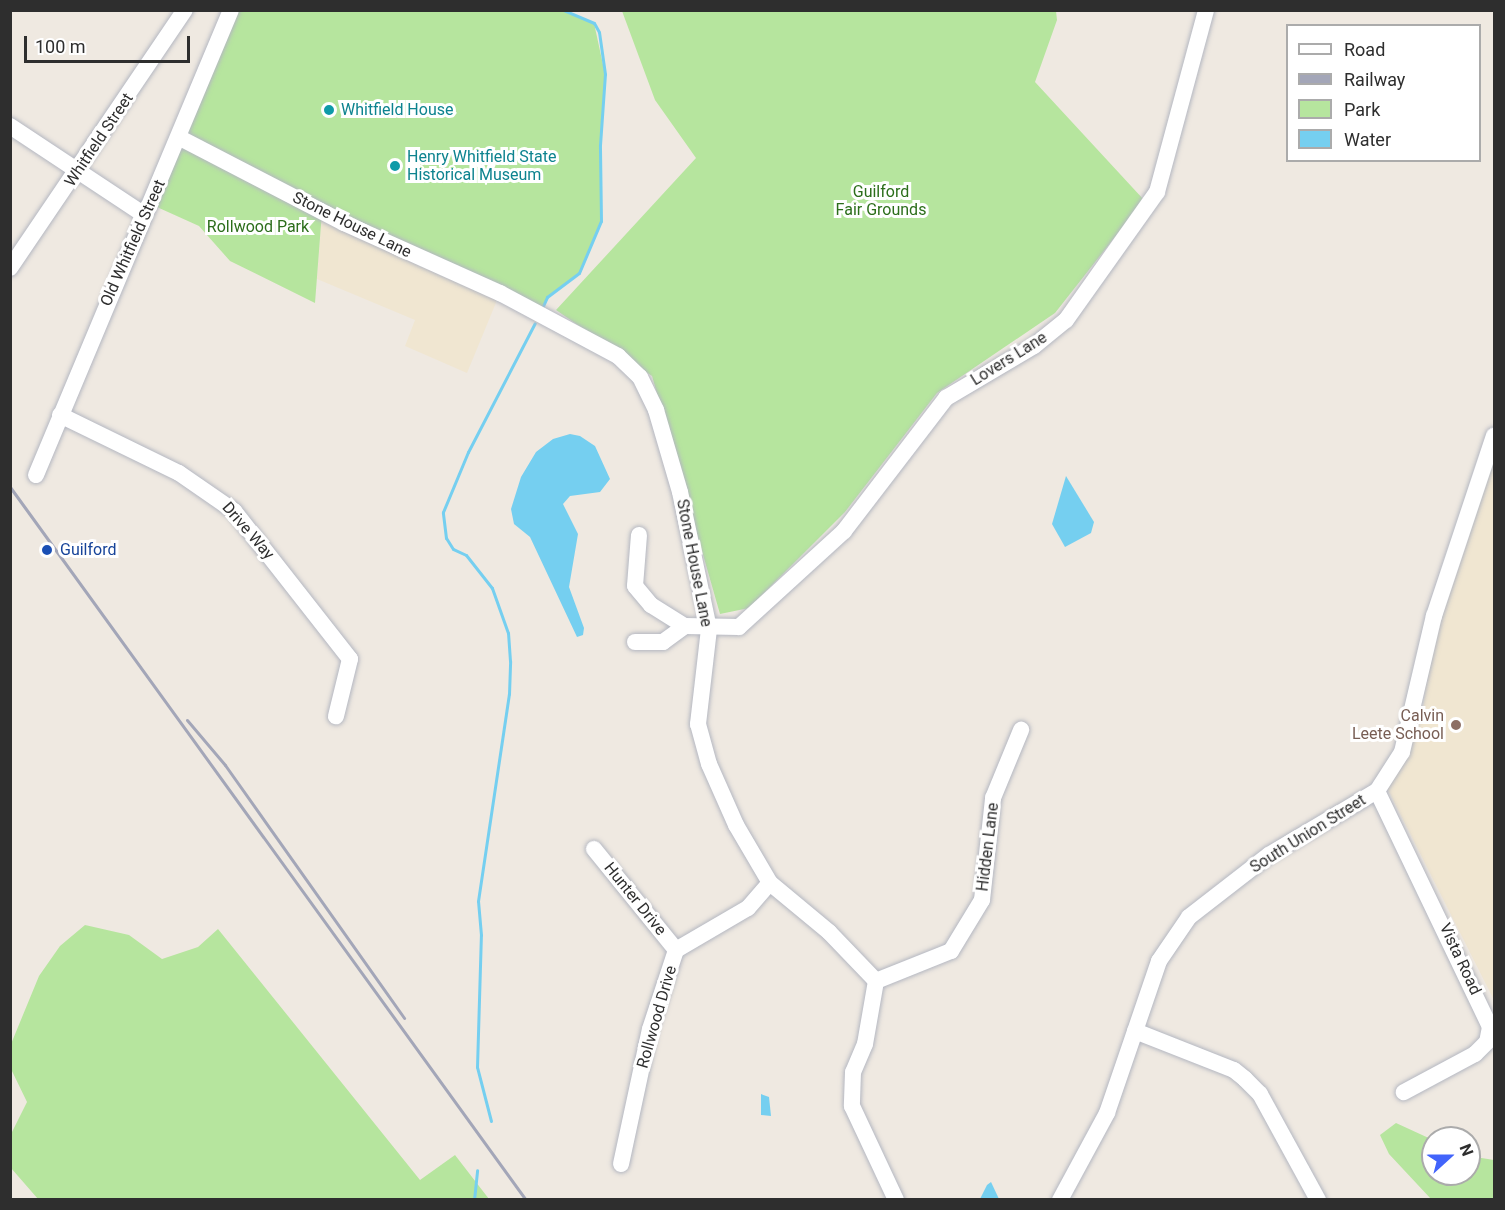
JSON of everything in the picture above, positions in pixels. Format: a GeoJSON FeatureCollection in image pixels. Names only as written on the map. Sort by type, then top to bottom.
{"type":"FeatureCollection","features":[{"type":"Feature","properties":{"kind":"street","name":"Whitfield Street"},"geometry":{"type":"LineString","coordinates":[[10,268],[185,10]]}},
{"type":"Feature","properties":{"kind":"street","name":"Old Whitfield Street"},"geometry":{"type":"LineString","coordinates":[[36,475],[143,214],[180,138],[231,10]]}},
{"type":"Feature","properties":{"kind":"street","name":"Lovers Lane"},"geometry":{"type":"LineString","coordinates":[[685,626],[709,629],[739,627],[844,531],[946,398],[1034,346],[1066,320],[1157,192],[1206,10]]}},
{"type":"Feature","properties":{"kind":"street"},"geometry":{"type":"LineString","coordinates":[[10,126],[143,214]]}},
{"type":"Feature","properties":{"kind":"street","name":"Stone House Lane"},"geometry":{"type":"LineString","coordinates":[[180,138],[344,223],[500,293],[625,363],[640,377],[656,410],[680,492],[709,629],[698,724],[718,785],[770,883],[829,932],[876,981]]}},
{"type":"Feature","properties":{"kind":"street","name":"Drive Way"},"geometry":{"type":"LineString","coordinates":[[60,415],[179,473],[234,511],[350,659],[336,716]]}},
{"type":"Feature","properties":{"kind":"street","name":"South Union Street"},"geometry":{"type":"LineString","coordinates":[[1060,1200],[1107,1113],[1159,961],[1189,917],[1269,855],[1377,791],[1402,752],[1434,616],[1494,436]]}},
{"type":"Feature","properties":{"kind":"street"},"geometry":{"type":"LineString","coordinates":[[635,642],[663,642],[685,626],[651,605],[635,586],[639,535]]}},
{"type":"Feature","properties":{"kind":"street","name":"Hidden Lane"},"geometry":{"type":"LineString","coordinates":[[876,981],[951,951],[982,900],[993,798],[1021,730]]}},
{"type":"Feature","properties":{"kind":"street","name":"Vista Road"},"geometry":{"type":"LineString","coordinates":[[1377,791],[1490,1027],[1487,1041],[1475,1054],[1404,1092]]}},
{"type":"Feature","properties":{"kind":"street","name":"Hunter Drive"},"geometry":{"type":"LineString","coordinates":[[594,849],[676,950]]}},
{"type":"Feature","properties":{"kind":"street","name":"Rollwood Drive"},"geometry":{"type":"LineString","coordinates":[[621,1164],[650,1029],[676,950],[748,908],[770,883]]}},
{"type":"Feature","properties":{"kind":"street"},"geometry":{"type":"LineString","coordinates":[[876,981],[865,1044],[853,1072],[852,1106],[896,1200]]}},
{"type":"Feature","properties":{"kind":"street"},"geometry":{"type":"LineString","coordinates":[[1135,1031],[1234,1070],[1245,1079],[1260,1094],[1318,1200]]}},
{"type":"Feature","properties":{"kind":"shaded area"},"geometry":{"type":"Polygon","coordinates":[[[322,212],[500,293],[467,373],[405,346],[415,320],[317,279],[322,212]]]}},
{"type":"Feature","properties":{"kind":"shaded area","name":"Calvin Leete School"},"geometry":{"type":"Polygon","coordinates":[[[1494,453],[1494,1000],[1385,784],[1413,741],[1423,710],[1429,656],[1494,453]]]}},
{"type":"Feature","properties":{"kind":"green space","name":"Rollwood Park"},"geometry":{"type":"Polygon","coordinates":[[[238,11],[564,11],[594,23],[605,74],[600,145],[601,221],[579,273],[547,297],[539,314],[322,212],[315,303],[230,261],[199,226],[148,203],[238,11]]]}},
{"type":"Feature","properties":{"kind":"green space","name":"Guilford Fair Grounds"},"geometry":{"type":"Polygon","coordinates":[[[622,11],[1056,11],[1057,20],[1035,82],[1144,200],[1055,313],[937,393],[845,512],[749,608],[720,614],[652,376],[556,310],[696,158],[655,100],[622,11]]]}},
{"type":"Feature","properties":{"kind":"green space"},"geometry":{"type":"Polygon","coordinates":[[[85,925],[129,935],[162,959],[198,947],[218,929],[420,1180],[455,1155],[489,1199],[38,1199],[11,1168],[11,1134],[27,1102],[11,1069],[11,1044],[39,976],[60,946],[85,925]]]}},
{"type":"Feature","properties":{"kind":"green space"},"geometry":{"type":"Polygon","coordinates":[[[1396,1123],[1421,1134],[1421,1186],[1481,1186],[1481,1158],[1494,1160],[1494,1199],[1431,1199],[1389,1154],[1380,1135],[1396,1123]]]}},
{"type":"Feature","properties":{"kind":"water"},"geometry":{"type":"Polygon","coordinates":[[[570,434],[580,436],[595,446],[610,479],[600,492],[570,496],[563,504],[578,534],[569,587],[584,628],[583,635],[577,637],[530,537],[514,524],[511,509],[521,477],[536,452],[553,439],[570,434]]]}},
{"type":"Feature","properties":{"kind":"water"},"geometry":{"type":"Polygon","coordinates":[[[1066,476],[1094,522],[1091,533],[1065,547],[1052,524],[1066,476]]]}},
{"type":"Feature","properties":{"kind":"water"},"geometry":{"type":"Polygon","coordinates":[[[761,1094],[769,1097],[771,1116],[761,1115],[761,1094]]]}},
{"type":"Feature","properties":{"kind":"water"},"geometry":{"type":"Polygon","coordinates":[[[991,1182],[999,1199],[980,1199],[987,1185],[991,1182]]]}},
{"type":"Feature","properties":{"kind":"waterway"},"geometry":{"type":"LineString","coordinates":[[543,306],[547,297],[579,273],[601,221],[600,145],[605,74],[599,32],[594,23],[564,10]]}},
{"type":"Feature","properties":{"kind":"waterway"},"geometry":{"type":"LineString","coordinates":[[491,1121],[477,1067],[481,935],[478,901],[509,694],[508,633],[492,588],[466,555],[453,549],[446,538],[443,512],[468,452],[535,323]]}},
{"type":"Feature","properties":{"kind":"waterway"},"geometry":{"type":"LineString","coordinates":[[474,1200],[477,1170]]}},
{"type":"Feature","properties":{"kind":"railway"},"geometry":{"type":"LineString","coordinates":[[10,487],[526,1200]]}},
{"type":"Feature","properties":{"kind":"railway"},"geometry":{"type":"LineString","coordinates":[[187,720],[225,765],[404,1018]]}},
{"type":"Feature","properties":{"kind":"place","name":"Whitfield House"},"geometry":{"type":"Point","coordinates":[329,110]}},
{"type":"Feature","properties":{"kind":"place","name":"Henry Whitfield State Historical Museum"},"geometry":{"type":"Point","coordinates":[395,166]}},
{"type":"Feature","properties":{"kind":"place","name":"Guilford"},"geometry":{"type":"Point","coordinates":[47,550]}},
{"type":"Feature","properties":{"kind":"place","name":"Calvin Leete School"},"geometry":{"type":"Point","coordinates":[1456,725]}}]}
